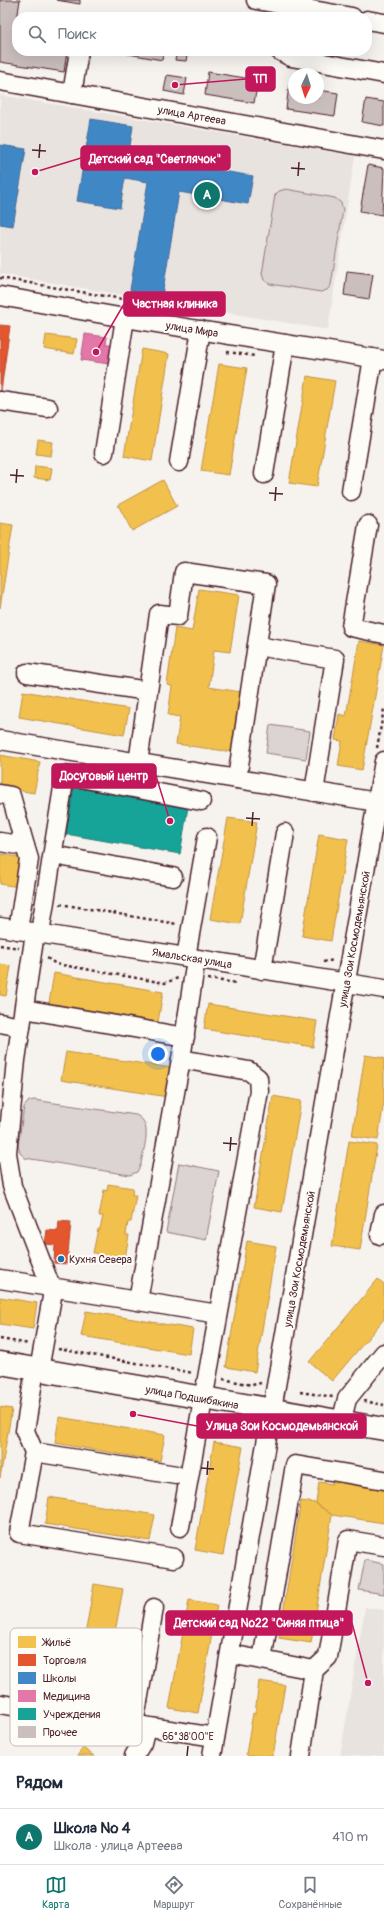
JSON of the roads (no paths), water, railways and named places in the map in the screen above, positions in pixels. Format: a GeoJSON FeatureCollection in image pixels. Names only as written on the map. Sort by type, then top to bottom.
{"type":"FeatureCollection","features":[{"type":"Feature","properties":{"kind":"main road","name":"улица Подшибякина"},"geometry":{"type":"LineString","coordinates":[[0,1363],[272,1411],[384,1429]]}},
{"type":"Feature","properties":{"kind":"street"},"geometry":{"type":"LineString","coordinates":[[256,0],[279,7],[316,12]]}},
{"type":"Feature","properties":{"kind":"street"},"geometry":{"type":"LineString","coordinates":[[372,21],[384,23]]}},
{"type":"Feature","properties":{"kind":"street"},"geometry":{"type":"LineString","coordinates":[[72,94],[78,56]]}},
{"type":"Feature","properties":{"kind":"street"},"geometry":{"type":"LineString","coordinates":[[289,56],[384,74]]}},
{"type":"Feature","properties":{"kind":"street","name":"улица Артеева"},"geometry":{"type":"LineString","coordinates":[[0,81],[384,150]]}},
{"type":"Feature","properties":{"kind":"street","name":"улица Мира"},"geometry":{"type":"LineString","coordinates":[[0,296],[378,359]]}},
{"type":"Feature","properties":{"kind":"street"},"geometry":{"type":"LineString","coordinates":[[104,453],[125,318]]}},
{"type":"Feature","properties":{"kind":"street"},"geometry":{"type":"LineString","coordinates":[[179,462],[201,330]]}},
{"type":"Feature","properties":{"kind":"street"},"geometry":{"type":"LineString","coordinates":[[264,474],[285,344]]}},
{"type":"Feature","properties":{"kind":"street"},"geometry":{"type":"LineString","coordinates":[[351,491],[378,359]]}},
{"type":"Feature","properties":{"kind":"street"},"geometry":{"type":"LineString","coordinates":[[0,401],[48,408]]}},
{"type":"Feature","properties":{"kind":"street"},"geometry":{"type":"LineString","coordinates":[[368,525],[351,627],[384,634]]}},
{"type":"Feature","properties":{"kind":"street"},"geometry":{"type":"LineString","coordinates":[[138,763],[159,614],[178,616],[184,572],[266,584],[237,779]]}},
{"type":"Feature","properties":{"kind":"street"},"geometry":{"type":"LineString","coordinates":[[257,646],[335,659],[314,792]]}},
{"type":"Feature","properties":{"kind":"street"},"geometry":{"type":"LineString","coordinates":[[27,673],[148,691]]}},
{"type":"Feature","properties":{"kind":"street"},"geometry":{"type":"LineString","coordinates":[[0,740],[377,802]]}},
{"type":"Feature","properties":{"kind":"street","name":"улица Зои Космодемьянской"},"geometry":{"type":"LineString","coordinates":[[212,1756],[377,802],[380,758]]}},
{"type":"Feature","properties":{"kind":"street"},"geometry":{"type":"LineString","coordinates":[[174,1558],[19,1533],[34,1452],[26,1431],[52,1297],[51,1287],[12,1186],[9,1169],[8,1134],[32,950],[45,904],[65,775],[201,801]]}},
{"type":"Feature","properties":{"kind":"street"},"geometry":{"type":"LineString","coordinates":[[0,794],[12,796],[29,859],[18,930]]}},
{"type":"Feature","properties":{"kind":"street"},"geometry":{"type":"LineString","coordinates":[[262,970],[285,833]]}},
{"type":"Feature","properties":{"kind":"street"},"geometry":{"type":"LineString","coordinates":[[138,1301],[182,1059],[192,964],[191,927],[207,837]]}},
{"type":"Feature","properties":{"kind":"street"},"geometry":{"type":"LineString","coordinates":[[0,842],[25,846]]}},
{"type":"Feature","properties":{"kind":"street"},"geometry":{"type":"LineString","coordinates":[[53,855],[173,877]]}},
{"type":"Feature","properties":{"kind":"street","name":"Ямальская улица"},"geometry":{"type":"LineString","coordinates":[[0,927],[38,933],[192,964],[262,970],[384,989]]}},
{"type":"Feature","properties":{"kind":"street"},"geometry":{"type":"LineString","coordinates":[[0,1024],[22,1018],[184,1037]]}},
{"type":"Feature","properties":{"kind":"street"},"geometry":{"type":"LineString","coordinates":[[180,1527],[259,1091],[258,1078],[249,1071],[182,1059]]}},
{"type":"Feature","properties":{"kind":"street"},"geometry":{"type":"LineString","coordinates":[[380,1235],[384,1214]]}},
{"type":"Feature","properties":{"kind":"street"},"geometry":{"type":"LineString","coordinates":[[0,1279],[218,1314]]}},
{"type":"Feature","properties":{"kind":"street"},"geometry":{"type":"LineString","coordinates":[[342,1423],[347,1399],[384,1353]]}},
{"type":"Feature","properties":{"kind":"street"},"geometry":{"type":"LineString","coordinates":[[34,1452],[176,1475]]}},
{"type":"Feature","properties":{"kind":"street"},"geometry":{"type":"LineString","coordinates":[[262,1660],[295,1465],[384,1480]]}},
{"type":"Feature","properties":{"kind":"street"},"geometry":{"type":"LineString","coordinates":[[301,1756],[314,1670],[328,1657],[348,1540],[384,1546]]}},
{"type":"Feature","properties":{"kind":"street"},"geometry":{"type":"LineString","coordinates":[[142,1709],[154,1608]]}},
{"type":"Feature","properties":{"kind":"street"},"geometry":{"type":"LineString","coordinates":[[230,1654],[314,1670]]}},
{"type":"Feature","properties":{"kind":"street"},"geometry":{"type":"LineString","coordinates":[[0,1704],[10,1706]]}},
{"type":"Feature","properties":{"kind":"street"},"geometry":{"type":"LineString","coordinates":[[142,1726],[215,1737]]}},
{"type":"Feature","properties":{"kind":"street"},"geometry":{"type":"LineString","coordinates":[[134,1756],[140,1746]]}},
{"type":"Feature","properties":{"kind":"place","name":"ТП"},"geometry":{"type":"Point","coordinates":[175,85]}},
{"type":"Feature","properties":{"kind":"place","name":"Детский сад \"Светлячок\""},"geometry":{"type":"Point","coordinates":[35,172]}},
{"type":"Feature","properties":{"kind":"place","name":"Школа № 4"},"geometry":{"type":"Point","coordinates":[207,195]}},
{"type":"Feature","properties":{"kind":"place","name":"Частная клиника"},"geometry":{"type":"Point","coordinates":[96,352]}},
{"type":"Feature","properties":{"kind":"place","name":"Досуговый центр"},"geometry":{"type":"Point","coordinates":[170,821]}},
{"type":"Feature","properties":{"kind":"place","name":"Кухня Севера"},"geometry":{"type":"Point","coordinates":[61,1259]}},
{"type":"Feature","properties":{"kind":"place","name":"Улица Зои Космодемьянской"},"geometry":{"type":"Point","coordinates":[133,1414]}},
{"type":"Feature","properties":{"kind":"place","name":"Детский сад №22 \"Синяя птица\""},"geometry":{"type":"Point","coordinates":[368,1683]}}]}
